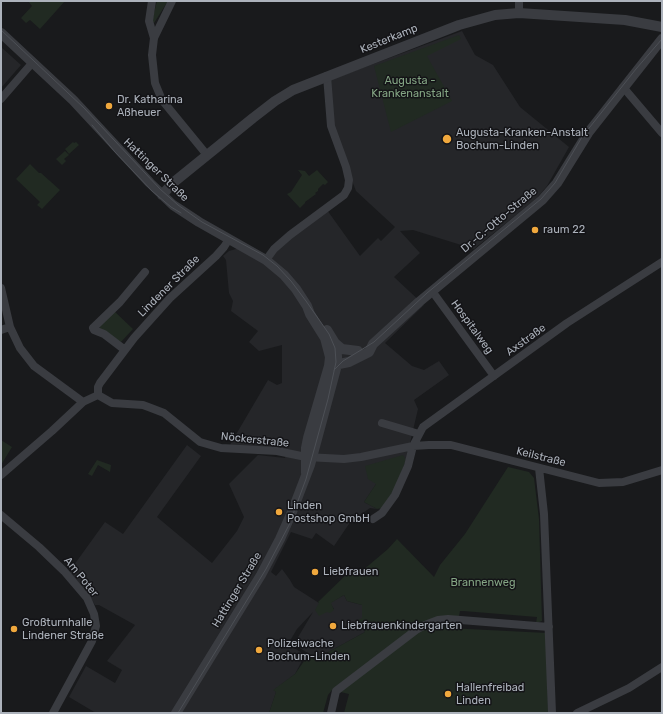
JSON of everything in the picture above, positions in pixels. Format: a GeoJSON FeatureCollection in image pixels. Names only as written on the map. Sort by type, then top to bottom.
{"type":"FeatureCollection","features":[{"type":"Feature","properties":{"kind":"street"},"geometry":{"type":"LineString","coordinates":[[152,1],[149,21],[154,38]]}},
{"type":"Feature","properties":{"kind":"street"},"geometry":{"type":"LineString","coordinates":[[172,1],[154,38],[152,68],[155,83],[158,93],[166,105],[207,155]]}},
{"type":"Feature","properties":{"kind":"street"},"geometry":{"type":"LineString","coordinates":[[519,1],[519,13]]}},
{"type":"Feature","properties":{"kind":"street","name":"Kesterkamp"},"geometry":{"type":"LineString","coordinates":[[162,195],[174,182],[258,114],[293,90],[459,25],[495,16],[519,13],[625,20],[662,27]]}},
{"type":"Feature","properties":{"kind":"street","name":"Hattinger Straße"},"geometry":{"type":"LineString","coordinates":[[1,33],[73,100],[173,205],[190,217],[266,260],[284,275],[307,306],[327,343],[334,364]]}},
{"type":"Feature","properties":{"kind":"street","name":"Dr.-C.-Otto-Straße"},"geometry":{"type":"LineString","coordinates":[[334,364],[349,362],[369,352],[373,344],[432,291],[542,200],[550,192],[584,138],[623,87],[662,40]]}},
{"type":"Feature","properties":{"kind":"street"},"geometry":{"type":"LineString","coordinates":[[1,99],[33,62]]}},
{"type":"Feature","properties":{"kind":"street"},"geometry":{"type":"LineString","coordinates":[[266,260],[274,249],[290,235],[344,195],[349,184],[346,167],[331,126],[327,76]]}},
{"type":"Feature","properties":{"kind":"street"},"geometry":{"type":"LineString","coordinates":[[623,87],[662,133]]}},
{"type":"Feature","properties":{"kind":"street","name":"Lindener Straße"},"geometry":{"type":"LineString","coordinates":[[98,395],[99,385],[125,350],[170,298],[224,248],[229,239]]}},
{"type":"Feature","properties":{"kind":"street","name":"Axstraße"},"geometry":{"type":"LineString","coordinates":[[413,446],[423,427],[432,420],[567,323],[662,262]]}},
{"type":"Feature","properties":{"kind":"street"},"geometry":{"type":"LineString","coordinates":[[125,350],[104,334],[94,330],[93,328],[120,302],[145,272]]}},
{"type":"Feature","properties":{"kind":"street"},"geometry":{"type":"LineString","coordinates":[[1,288],[10,327],[20,348],[34,366],[83,402]]}},
{"type":"Feature","properties":{"kind":"street","name":"Hospitalweg"},"geometry":{"type":"LineString","coordinates":[[432,291],[494,376]]}},
{"type":"Feature","properties":{"kind":"street","name":"Hattinger Straße"},"geometry":{"type":"LineString","coordinates":[[176,713],[265,568],[292,512],[306,473],[309,457],[308,438],[314,414],[334,364],[334,343],[314,311],[307,306]]}},
{"type":"Feature","properties":{"kind":"street"},"geometry":{"type":"LineString","coordinates":[[1,330],[10,327]]}},
{"type":"Feature","properties":{"kind":"street"},"geometry":{"type":"LineString","coordinates":[[334,343],[342,349],[358,351]]}},
{"type":"Feature","properties":{"kind":"street","name":"Dr.-C.-Otto-Straße"},"geometry":{"type":"LineString","coordinates":[[334,364],[366,346],[373,344]]}},
{"type":"Feature","properties":{"kind":"street"},"geometry":{"type":"LineString","coordinates":[[1,475],[83,402],[98,395]]}},
{"type":"Feature","properties":{"kind":"street","name":"Nöckerstraße"},"geometry":{"type":"LineString","coordinates":[[98,395],[112,402],[143,405],[164,413],[195,438],[208,445],[228,448],[277,451],[309,457]]}},
{"type":"Feature","properties":{"kind":"street"},"geometry":{"type":"LineString","coordinates":[[382,422],[419,434]]}},
{"type":"Feature","properties":{"kind":"street","name":"Keilstraße"},"geometry":{"type":"LineString","coordinates":[[309,457],[361,457],[413,446],[429,445],[451,446],[599,483],[623,482],[662,470]]}},
{"type":"Feature","properties":{"kind":"street"},"geometry":{"type":"LineString","coordinates":[[373,519],[382,513],[395,495],[408,466],[413,446]]}},
{"type":"Feature","properties":{"kind":"street"},"geometry":{"type":"LineString","coordinates":[[539,468],[544,514],[552,713]]}},
{"type":"Feature","properties":{"kind":"street","name":"Am Poter"},"geometry":{"type":"LineString","coordinates":[[1,515],[39,547],[64,571],[87,598],[94,614],[96,626],[92,641],[53,713]]}},
{"type":"Feature","properties":{"kind":"street"},"geometry":{"type":"LineString","coordinates":[[330,713],[336,691],[416,630],[438,620],[448,619],[549,627]]}},
{"type":"Feature","properties":{"kind":"street"},"geometry":{"type":"LineString","coordinates":[[576,713],[623,691],[662,667]]}},
{"type":"Feature","properties":{"kind":"shaded area"},"geometry":{"type":"Polygon","coordinates":[[[462,31],[475,55],[493,65],[520,107],[569,147],[547,186],[537,198],[474,249],[413,230],[400,231],[420,253],[394,277],[424,305],[385,343],[412,366],[424,370],[439,361],[449,375],[414,400],[418,409],[406,460],[376,484],[364,502],[377,509],[370,508],[351,521],[334,546],[316,533],[312,539],[291,532],[271,572],[276,576],[282,569],[294,587],[319,603],[327,612],[334,609],[330,603],[344,595],[347,601],[362,605],[362,618],[365,632],[314,660],[309,654],[294,644],[313,612],[297,629],[288,644],[305,655],[295,674],[274,690],[276,692],[269,713],[96,713],[69,697],[86,666],[115,683],[122,670],[107,661],[135,625],[99,605],[95,605],[87,592],[69,572],[105,522],[123,534],[187,445],[201,456],[157,517],[212,563],[237,531],[244,517],[229,484],[258,455],[285,458],[287,450],[230,445],[268,380],[277,385],[282,383],[282,345],[259,351],[249,342],[258,331],[231,311],[233,301],[229,293],[226,260],[223,256],[229,251],[236,249],[256,257],[273,252],[327,210],[360,256],[378,238],[381,241],[395,227],[356,191],[333,131],[330,80],[462,31]]]}},
{"type":"Feature","properties":{"kind":"shaded area"},"geometry":{"type":"Polygon","coordinates":[[[1,47],[21,65],[1,88],[1,47]]]}},
{"type":"Feature","properties":{"kind":"shaded area"},"geometry":{"type":"Polygon","coordinates":[[[488,129],[491,132],[490,134],[486,134],[482,138],[478,137],[479,133],[488,129]]]}},
{"type":"Feature","properties":{"kind":"green space"},"geometry":{"type":"Polygon","coordinates":[[[28,1],[65,1],[40,29],[30,20],[26,23],[21,18],[32,6],[28,1]]]}},
{"type":"Feature","properties":{"kind":"green space"},"geometry":{"type":"Polygon","coordinates":[[[157,1],[168,1],[154,23],[152,21],[157,1]]]}},
{"type":"Feature","properties":{"kind":"green space","name":"Augusta - Krankenanstalt"},"geometry":{"type":"Polygon","coordinates":[[[459,35],[461,39],[427,56],[452,101],[391,132],[374,66],[459,35]]]}},
{"type":"Feature","properties":{"kind":"green space"},"geometry":{"type":"Polygon","coordinates":[[[73,142],[76,142],[79,145],[69,154],[65,149],[73,142]]]}},
{"type":"Feature","properties":{"kind":"green space"},"geometry":{"type":"Polygon","coordinates":[[[65,151],[69,155],[64,159],[66,161],[62,165],[56,159],[65,151]]]}},
{"type":"Feature","properties":{"kind":"green space"},"geometry":{"type":"Polygon","coordinates":[[[30,164],[60,190],[42,209],[37,205],[40,202],[16,179],[30,164]]]}},
{"type":"Feature","properties":{"kind":"green space"},"geometry":{"type":"Polygon","coordinates":[[[298,170],[305,171],[309,176],[317,170],[328,182],[325,185],[323,184],[315,193],[316,194],[305,202],[300,208],[287,194],[291,192],[302,175],[298,170]]]}},
{"type":"Feature","properties":{"kind":"green space"},"geometry":{"type":"Polygon","coordinates":[[[114,311],[133,329],[121,342],[100,329],[100,324],[114,311]]]}},
{"type":"Feature","properties":{"kind":"green space"},"geometry":{"type":"Polygon","coordinates":[[[1,440],[12,447],[1,465],[1,440]]]}},
{"type":"Feature","properties":{"kind":"green space"},"geometry":{"type":"Polygon","coordinates":[[[403,455],[406,460],[396,487],[382,508],[377,509],[364,502],[376,484],[368,479],[365,466],[403,455]]]}},
{"type":"Feature","properties":{"kind":"green space"},"geometry":{"type":"Polygon","coordinates":[[[97,460],[111,465],[110,472],[98,465],[92,476],[88,474],[97,460]]]}},
{"type":"Feature","properties":{"kind":"green space","name":"Brannenweg"},"geometry":{"type":"Polygon","coordinates":[[[508,467],[529,472],[534,478],[539,519],[542,621],[536,623],[537,617],[463,611],[460,611],[459,616],[445,617],[448,628],[547,633],[548,713],[344,713],[349,694],[332,690],[328,695],[323,713],[269,713],[276,692],[273,690],[295,674],[309,654],[314,660],[365,632],[358,620],[362,618],[362,605],[347,601],[344,595],[331,603],[334,610],[330,613],[327,612],[319,616],[315,610],[319,603],[318,602],[351,570],[356,576],[388,549],[397,539],[434,577],[440,565],[465,534],[508,467]]]}},
{"type":"Feature","properties":{"kind":"tram line"},"geometry":{"type":"LineString","coordinates":[[1,30],[84,108],[160,189],[178,205],[202,222],[263,255],[277,266],[291,281],[306,301],[329,334],[335,348],[336,362],[328,399],[306,479],[289,525],[266,569],[178,713]]}},
{"type":"Feature","properties":{"kind":"tram line"},"geometry":{"type":"LineString","coordinates":[[334,370],[343,361],[374,342],[427,293],[541,199],[555,183],[582,137],[662,39]]}},
{"type":"Feature","properties":{"kind":"tram line"},"geometry":{"type":"LineString","coordinates":[[92,125],[152,191],[171,207],[181,213]]}},
{"type":"Feature","properties":{"kind":"place","name":"Dr. Katharina Aßheuer"},"geometry":{"type":"Point","coordinates":[109,106]}},
{"type":"Feature","properties":{"kind":"place","name":"Augusta-Kranken-Anstalt Bochum-Linden"},"geometry":{"type":"Point","coordinates":[447,139]}},
{"type":"Feature","properties":{"kind":"place","name":"raum 22"},"geometry":{"type":"Point","coordinates":[535,230]}},
{"type":"Feature","properties":{"kind":"place","name":"Linden Postshop GmbH"},"geometry":{"type":"Point","coordinates":[279,512]}},
{"type":"Feature","properties":{"kind":"place","name":"Liebfrauen"},"geometry":{"type":"Point","coordinates":[315,572]}},
{"type":"Feature","properties":{"kind":"place","name":"Liebfrauenkindergarten"},"geometry":{"type":"Point","coordinates":[333,626]}},
{"type":"Feature","properties":{"kind":"place","name":"Großturnhalle Lindener Straße"},"geometry":{"type":"Point","coordinates":[14,629]}},
{"type":"Feature","properties":{"kind":"place","name":"Polizeiwache Bochum-Linden"},"geometry":{"type":"Point","coordinates":[259,650]}},
{"type":"Feature","properties":{"kind":"place","name":"Hallenfreibad Linden"},"geometry":{"type":"Point","coordinates":[448,694]}}]}
